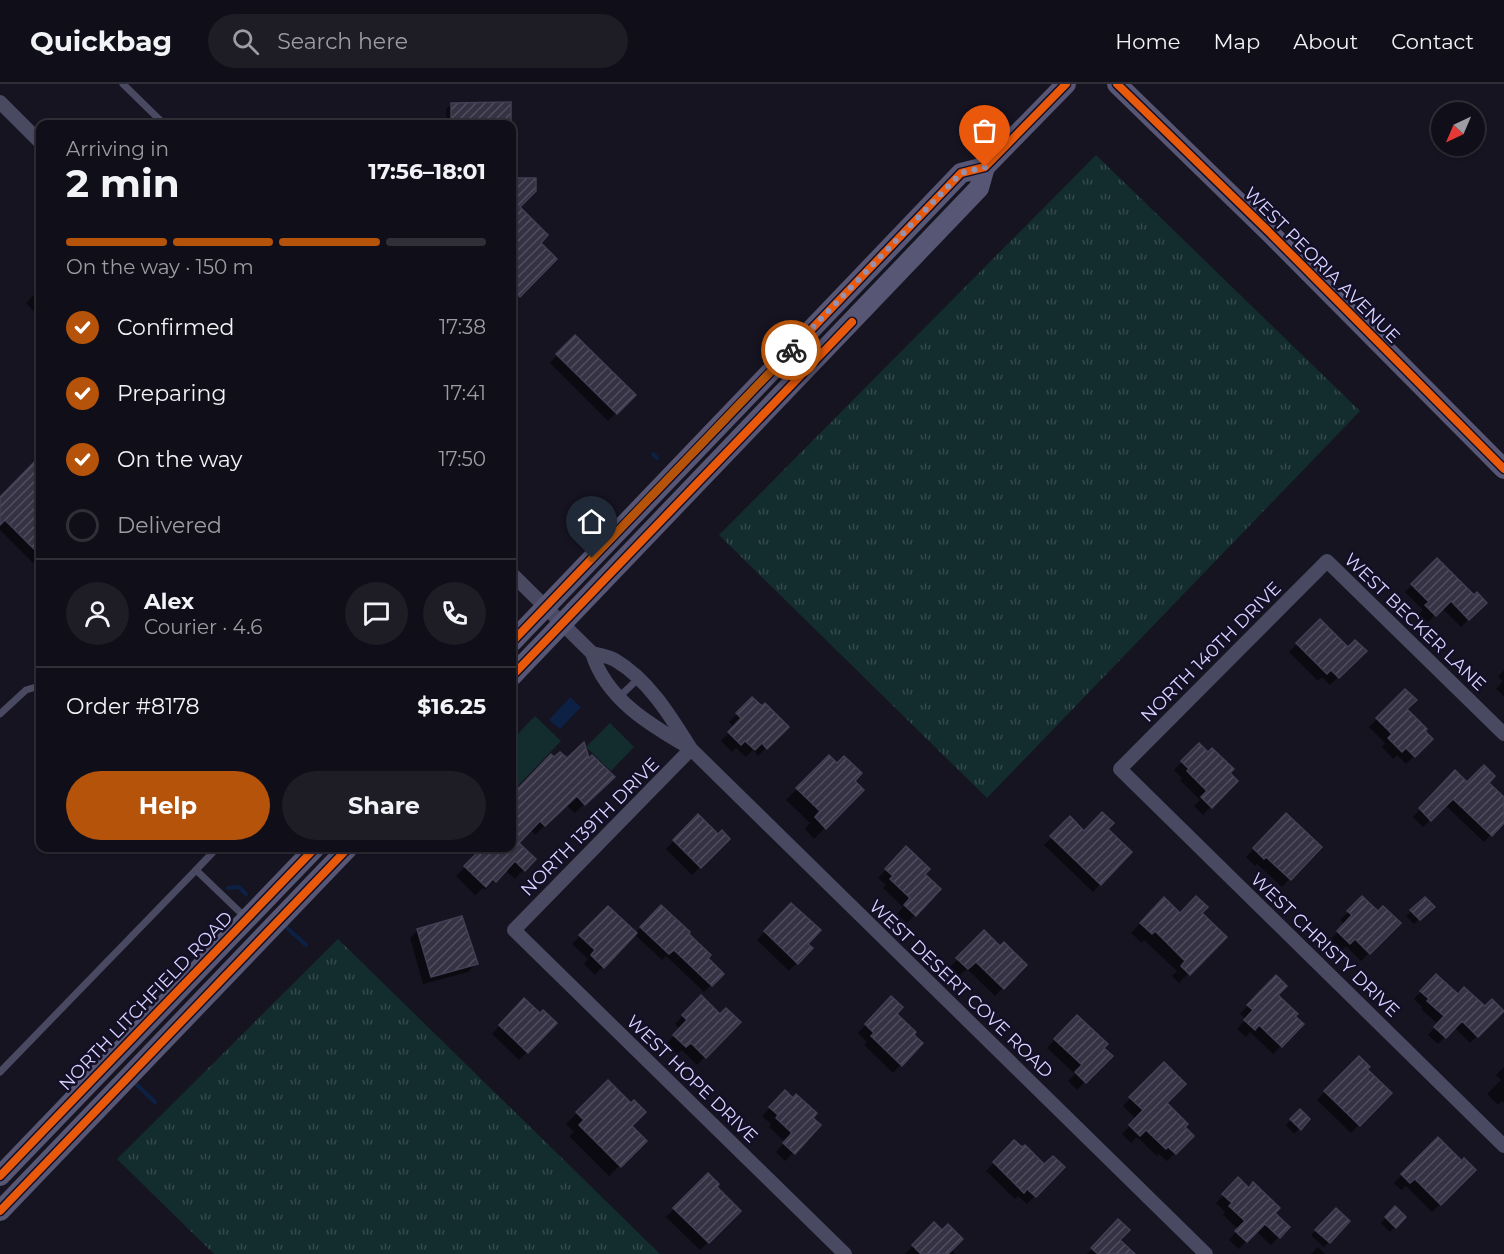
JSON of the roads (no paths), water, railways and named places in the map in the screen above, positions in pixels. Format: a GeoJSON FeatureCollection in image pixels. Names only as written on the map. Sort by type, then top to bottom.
{"type":"FeatureCollection","features":[{"type":"Feature","properties":{"kind":"main road"},"geometry":{"type":"LineString","coordinates":[[516,672],[979,188],[985,167],[1066,84]]}},
{"type":"Feature","properties":{"kind":"main road","name":"WEST PEORIA AVENUE"},"geometry":{"type":"LineString","coordinates":[[1117,84],[1270,232],[1504,469]]}},
{"type":"Feature","properties":{"kind":"main road"},"geometry":{"type":"LineString","coordinates":[[516,638],[961,173],[985,167]]}},
{"type":"Feature","properties":{"kind":"main road"},"geometry":{"type":"LineString","coordinates":[[703,478],[705,461],[737,425],[739,416],[736,408]]}},
{"type":"Feature","properties":{"kind":"main road","name":"NORTH LITCHFIELD ROAD"},"geometry":{"type":"LineString","coordinates":[[0,1178],[311,852]]}},
{"type":"Feature","properties":{"kind":"main road"},"geometry":{"type":"LineString","coordinates":[[0,1211],[344,852]]}},
{"type":"Feature","properties":{"kind":"main road"},"geometry":{"type":"LineString","coordinates":[[148,1056],[156,1034],[242,943],[247,928],[247,919]]}},
{"type":"Feature","properties":{"kind":"main road"},"geometry":{"type":"LineString","coordinates":[[0,1178],[15,1195]]}},
{"type":"Feature","properties":{"kind":"street"},"geometry":{"type":"LineString","coordinates":[[0,102],[36,138]]}},
{"type":"Feature","properties":{"kind":"street","name":"WEST BECKER LANE"},"geometry":{"type":"LineString","coordinates":[[1327,561],[1504,734]]}},
{"type":"Feature","properties":{"kind":"street","name":"NORTH 140TH DRIVE"},"geometry":{"type":"LineString","coordinates":[[1120,769],[1327,561]]}},
{"type":"Feature","properties":{"kind":"street","name":"WEST DESERT COVE ROAD"},"geometry":{"type":"LineString","coordinates":[[516,578],[592,653],[597,670],[608,687],[657,729],[692,749]]}},
{"type":"Feature","properties":{"kind":"street","name":"WEST DESERT COVE ROAD"},"geometry":{"type":"LineString","coordinates":[[592,653],[613,658],[638,679],[671,717],[692,749],[1206,1254]]}},
{"type":"Feature","properties":{"kind":"street","name":"NORTH 139TH DRIVE"},"geometry":{"type":"LineString","coordinates":[[514,930],[692,749]]}},
{"type":"Feature","properties":{"kind":"street","name":"WEST CHRISTY DRIVE"},"geometry":{"type":"LineString","coordinates":[[1120,769],[1504,1146]]}},
{"type":"Feature","properties":{"kind":"street","name":"WEST HOPE DRIVE"},"geometry":{"type":"LineString","coordinates":[[514,930],[845,1254]]}},
{"type":"Feature","properties":{"kind":"lane"},"geometry":{"type":"LineString","coordinates":[[123,84],[160,120]]}},
{"type":"Feature","properties":{"kind":"lane"},"geometry":{"type":"LineString","coordinates":[[619,697],[638,679]]}},
{"type":"Feature","properties":{"kind":"lane"},"geometry":{"type":"LineString","coordinates":[[0,714],[26,690],[36,687]]}},
{"type":"Feature","properties":{"kind":"lane"},"geometry":{"type":"LineString","coordinates":[[0,1072],[213,852]]}},
{"type":"Feature","properties":{"kind":"lane"},"geometry":{"type":"LineString","coordinates":[[196,870],[247,919]]}},
{"type":"Feature","properties":{"kind":"water"},"geometry":{"type":"Polygon","coordinates":[[[570,697],[581,707],[560,729],[549,720],[570,697]]]}},
{"type":"Feature","properties":{"kind":"waterway"},"geometry":{"type":"LineString","coordinates":[[653,454],[657,458]]}},
{"type":"Feature","properties":{"kind":"waterway"},"geometry":{"type":"LineString","coordinates":[[228,888],[239,887],[246,894]]}},
{"type":"Feature","properties":{"kind":"waterway"},"geometry":{"type":"LineString","coordinates":[[286,927],[306,945]]}},
{"type":"Feature","properties":{"kind":"waterway"},"geometry":{"type":"LineString","coordinates":[[136,1084],[155,1102]]}}]}
